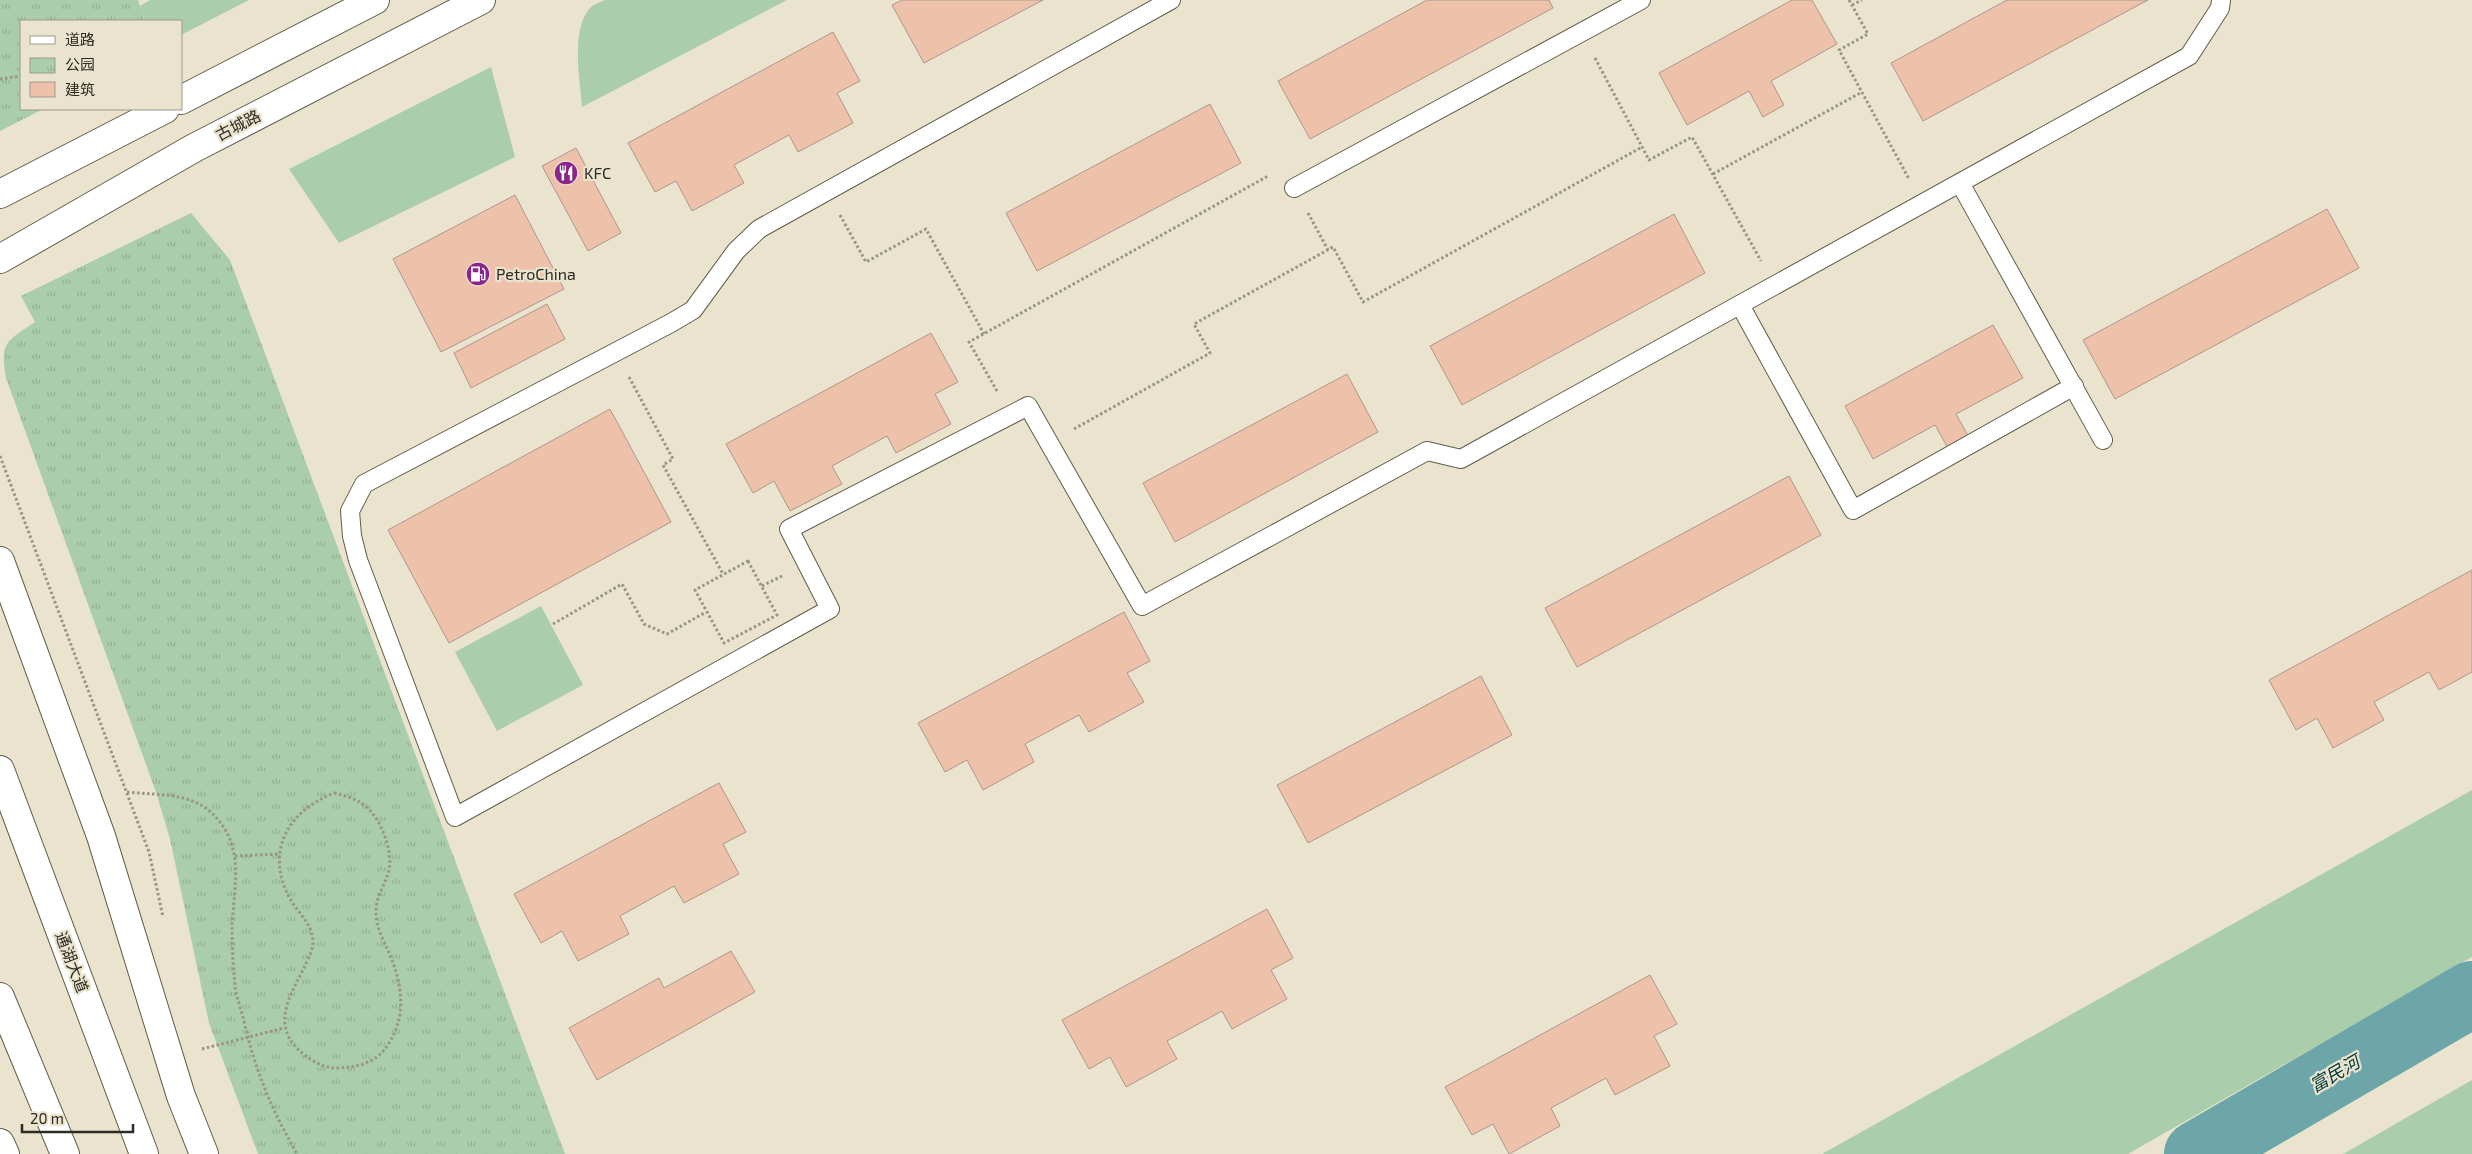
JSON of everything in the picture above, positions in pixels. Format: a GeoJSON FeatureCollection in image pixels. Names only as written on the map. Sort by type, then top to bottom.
{"type":"FeatureCollection","features":[{"type":"Feature","properties":{"kind":"main road"},"geometry":{"type":"LineString","coordinates":[[182,99],[375,0]]}},
{"type":"Feature","properties":{"kind":"main road","name":"古城路"},"geometry":{"type":"LineString","coordinates":[[0,259],[194,148],[481,0]]}},
{"type":"Feature","properties":{"kind":"main road"},"geometry":{"type":"LineString","coordinates":[[0,194],[163,110]]}},
{"type":"Feature","properties":{"kind":"main road"},"geometry":{"type":"LineString","coordinates":[[0,561],[101,836],[181,1096],[204,1154]]}},
{"type":"Feature","properties":{"kind":"main road","name":"通湖大道"},"geometry":{"type":"LineString","coordinates":[[0,770],[144,1154]]}},
{"type":"Feature","properties":{"kind":"main road"},"geometry":{"type":"LineString","coordinates":[[0,997],[65,1154]]}},
{"type":"Feature","properties":{"kind":"main road"},"geometry":{"type":"LineString","coordinates":[[0,1143],[5,1154]]}},
{"type":"Feature","properties":{"kind":"lane"},"geometry":{"type":"LineString","coordinates":[[1171,0],[759,229],[736,251],[693,310],[616,353],[364,484],[350,511],[352,536],[358,560],[455,817],[830,609],[789,529],[1028,406],[1142,606],[1427,451],[1461,459],[2189,56],[2220,8],[2221,0]]}},
{"type":"Feature","properties":{"kind":"lane"},"geometry":{"type":"LineString","coordinates":[[1294,188],[1640,0]]}},
{"type":"Feature","properties":{"kind":"lane"},"geometry":{"type":"LineString","coordinates":[[1960,183],[2104,440]]}},
{"type":"Feature","properties":{"kind":"lane"},"geometry":{"type":"LineString","coordinates":[[1740,305],[1853,510],[2074,386]]}},
{"type":"Feature","properties":{"kind":"path"},"geometry":{"type":"LineString","coordinates":[[1850,0],[1868,34],[1838,50],[1923,203]]}},
{"type":"Feature","properties":{"kind":"path"},"geometry":{"type":"LineString","coordinates":[[1852,5],[1862,0]]}},
{"type":"Feature","properties":{"kind":"path"},"geometry":{"type":"LineString","coordinates":[[1581,32],[1649,160],[1692,137],[1775,286]]}},
{"type":"Feature","properties":{"kind":"path"},"geometry":{"type":"LineString","coordinates":[[0,79],[20,76]]}},
{"type":"Feature","properties":{"kind":"path"},"geometry":{"type":"LineString","coordinates":[[1713,174],[1862,92]]}},
{"type":"Feature","properties":{"kind":"path"},"geometry":{"type":"LineString","coordinates":[[1049,443],[1210,353],[1194,324],[1333,247],[1363,302],[1642,147]]}},
{"type":"Feature","properties":{"kind":"path"},"geometry":{"type":"LineString","coordinates":[[1011,415],[969,342],[1283,168],[1328,250]]}},
{"type":"Feature","properties":{"kind":"path"},"geometry":{"type":"LineString","coordinates":[[826,191],[866,262],[926,229],[984,334]]}},
{"type":"Feature","properties":{"kind":"path"},"geometry":{"type":"LineString","coordinates":[[616,353],[673,459],[663,465],[722,574]]}},
{"type":"Feature","properties":{"kind":"path"},"geometry":{"type":"LineString","coordinates":[[748,561],[777,615],[724,644],[706,612],[695,590],[748,561]]}},
{"type":"Feature","properties":{"kind":"path"},"geometry":{"type":"LineString","coordinates":[[553,624],[622,584],[644,624],[666,634],[706,612]]}},
{"type":"Feature","properties":{"kind":"path"},"geometry":{"type":"LineString","coordinates":[[127,792],[191,798],[209,810],[222,824],[233,842],[235,856],[232,927],[235,986],[254,1067],[277,1120],[297,1154]]}},
{"type":"Feature","properties":{"kind":"path"},"geometry":{"type":"LineString","coordinates":[[334,793],[351,797],[367,807],[381,828],[390,851],[389,870],[375,914],[381,935],[392,961],[401,995],[401,1017],[395,1033],[384,1051],[367,1064],[336,1069],[312,1061],[295,1047],[284,1028],[285,1014],[292,992],[313,945],[311,928],[290,899],[284,885],[279,866],[280,843],[291,824],[303,810],[318,799],[334,793]]}},
{"type":"Feature","properties":{"kind":"path"},"geometry":{"type":"LineString","coordinates":[[235,856],[280,854]]}},
{"type":"Feature","properties":{"kind":"path"},"geometry":{"type":"LineString","coordinates":[[193,1051],[284,1028]]}},
{"type":"Feature","properties":{"kind":"green space"},"geometry":{"type":"Polygon","coordinates":[[[0,0],[138,0],[145,20],[20,20],[20,110],[41,110],[0,131],[0,0]]]}},
{"type":"Feature","properties":{"kind":"green space"},"geometry":{"type":"Polygon","coordinates":[[[150,0],[249,0],[182,34],[182,20],[145,20],[140,6],[150,0]]]}},
{"type":"Feature","properties":{"kind":"green space"},"geometry":{"type":"Polygon","coordinates":[[[605,0],[787,0],[582,107],[578,69],[580,28],[591,7],[605,0]]]}},
{"type":"Feature","properties":{"kind":"green space"},"geometry":{"type":"Polygon","coordinates":[[[491,67],[515,157],[339,243],[289,169],[491,67]]]}},
{"type":"Feature","properties":{"kind":"green space"},"geometry":{"type":"Polygon","coordinates":[[[191,213],[230,260],[565,1154],[258,1154],[209,1023],[170,839],[156,792],[6,378],[4,366],[7,344],[17,334],[35,322],[21,296],[191,213]]]}},
{"type":"Feature","properties":{"kind":"green space"},"geometry":{"type":"Polygon","coordinates":[[[541,606],[583,685],[497,731],[455,652],[541,606]]]}},
{"type":"Feature","properties":{"kind":"green space"},"geometry":{"type":"Polygon","coordinates":[[[2472,790],[2472,957],[2128,1154],[1822,1154],[2472,790]]]}},
{"type":"Feature","properties":{"kind":"green space"},"geometry":{"type":"Polygon","coordinates":[[[2472,1080],[2472,1154],[2343,1154],[2472,1080]]]}},
{"type":"Feature","properties":{"kind":"building"},"geometry":{"type":"Polygon","coordinates":[[[902,0],[1043,0],[924,63],[892,5],[902,0]]]}},
{"type":"Feature","properties":{"kind":"building"},"geometry":{"type":"Polygon","coordinates":[[[1427,0],[1549,0],[1553,8],[1310,139],[1278,81],[1427,0]]]}},
{"type":"Feature","properties":{"kind":"building"},"geometry":{"type":"Polygon","coordinates":[[[1792,0],[1812,0],[1837,44],[1771,81],[1784,105],[1763,117],[1749,91],[1687,125],[1659,73],[1792,0]]]}},
{"type":"Feature","properties":{"kind":"building"},"geometry":{"type":"Polygon","coordinates":[[[2007,0],[2148,0],[1923,121],[1891,63],[2007,0]]]}},
{"type":"Feature","properties":{"kind":"building"},"geometry":{"type":"Polygon","coordinates":[[[833,32],[860,81],[837,93],[853,123],[798,152],[789,135],[734,165],[744,183],[692,211],[676,181],[655,192],[628,143],[833,32]]]}},
{"type":"Feature","properties":{"kind":"building"},"geometry":{"type":"Polygon","coordinates":[[[1210,104],[1241,163],[1037,271],[1006,213],[1210,104]]]}},
{"type":"Feature","properties":{"kind":"building"},"geometry":{"type":"Polygon","coordinates":[[[576,148],[621,233],[588,251],[542,166],[576,148]]]}},
{"type":"Feature","properties":{"kind":"building","name":"PetroChina"},"geometry":{"type":"Polygon","coordinates":[[[515,195],[564,289],[441,352],[393,259],[515,195]]]}},
{"type":"Feature","properties":{"kind":"building"},"geometry":{"type":"Polygon","coordinates":[[[2327,209],[2359,268],[2115,399],[2083,340],[2327,209]]]}},
{"type":"Feature","properties":{"kind":"building"},"geometry":{"type":"Polygon","coordinates":[[[1674,214],[1705,273],[1462,405],[1430,346],[1674,214]]]}},
{"type":"Feature","properties":{"kind":"building"},"geometry":{"type":"Polygon","coordinates":[[[547,304],[565,339],[471,388],[454,353],[547,304]]]}},
{"type":"Feature","properties":{"kind":"building"},"geometry":{"type":"Polygon","coordinates":[[[1993,325],[2023,378],[1956,414],[1970,439],[1949,450],[1935,425],[1873,459],[1845,406],[1993,325]]]}},
{"type":"Feature","properties":{"kind":"building"},"geometry":{"type":"Polygon","coordinates":[[[931,333],[958,382],[935,394],[951,424],[896,453],[887,436],[832,466],[842,484],[790,511],[774,481],[753,493],[726,444],[931,333]]]}},
{"type":"Feature","properties":{"kind":"building"},"geometry":{"type":"Polygon","coordinates":[[[1347,374],[1378,432],[1175,542],[1143,483],[1347,374]]]}},
{"type":"Feature","properties":{"kind":"building"},"geometry":{"type":"Polygon","coordinates":[[[610,409],[671,522],[449,643],[388,530],[610,409]]]}},
{"type":"Feature","properties":{"kind":"building"},"geometry":{"type":"Polygon","coordinates":[[[1789,476],[1821,535],[1577,667],[1545,608],[1789,476]]]}},
{"type":"Feature","properties":{"kind":"building"},"geometry":{"type":"Polygon","coordinates":[[[2472,570],[2472,672],[2439,690],[2429,672],[2374,702],[2384,720],[2333,748],[2317,718],[2296,730],[2269,680],[2472,570]]]}},
{"type":"Feature","properties":{"kind":"building"},"geometry":{"type":"Polygon","coordinates":[[[1124,612],[1150,661],[1127,673],[1144,702],[1089,732],[1079,715],[1025,744],[1034,762],[983,790],[967,760],[945,772],[918,723],[1124,612]]]}},
{"type":"Feature","properties":{"kind":"building"},"geometry":{"type":"Polygon","coordinates":[[[1481,676],[1512,735],[1308,843],[1277,785],[1481,676]]]}},
{"type":"Feature","properties":{"kind":"building"},"geometry":{"type":"Polygon","coordinates":[[[719,783],[746,832],[723,844],[739,874],[684,903],[674,886],[620,916],[629,934],[578,961],[562,931],[541,943],[514,894],[719,783]]]}},
{"type":"Feature","properties":{"kind":"building"},"geometry":{"type":"Polygon","coordinates":[[[1267,909],[1293,958],[1271,970],[1287,999],[1232,1029],[1222,1011],[1167,1041],[1177,1059],[1126,1087],[1110,1057],[1089,1069],[1062,1020],[1267,909]]]}},
{"type":"Feature","properties":{"kind":"building"},"geometry":{"type":"Polygon","coordinates":[[[731,951],[755,992],[597,1080],[569,1028],[659,978],[664,988],[731,951]]]}},
{"type":"Feature","properties":{"kind":"building"},"geometry":{"type":"Polygon","coordinates":[[[1650,975],[1677,1024],[1654,1036],[1670,1066],[1615,1095],[1606,1078],[1551,1108],[1560,1126],[1509,1154],[1493,1124],[1472,1135],[1445,1087],[1650,975]]]}},
{"type":"Feature","properties":{"kind":"waterway","name":"富民河"},"geometry":{"type":"LineString","coordinates":[[2197,1154],[2472,994]]}},
{"type":"Feature","properties":{"kind":"place","name":"KFC"},"geometry":{"type":"Point","coordinates":[566,173]}},
{"type":"Feature","properties":{"kind":"place","name":"PetroChina"},"geometry":{"type":"Point","coordinates":[478,274]}}]}
